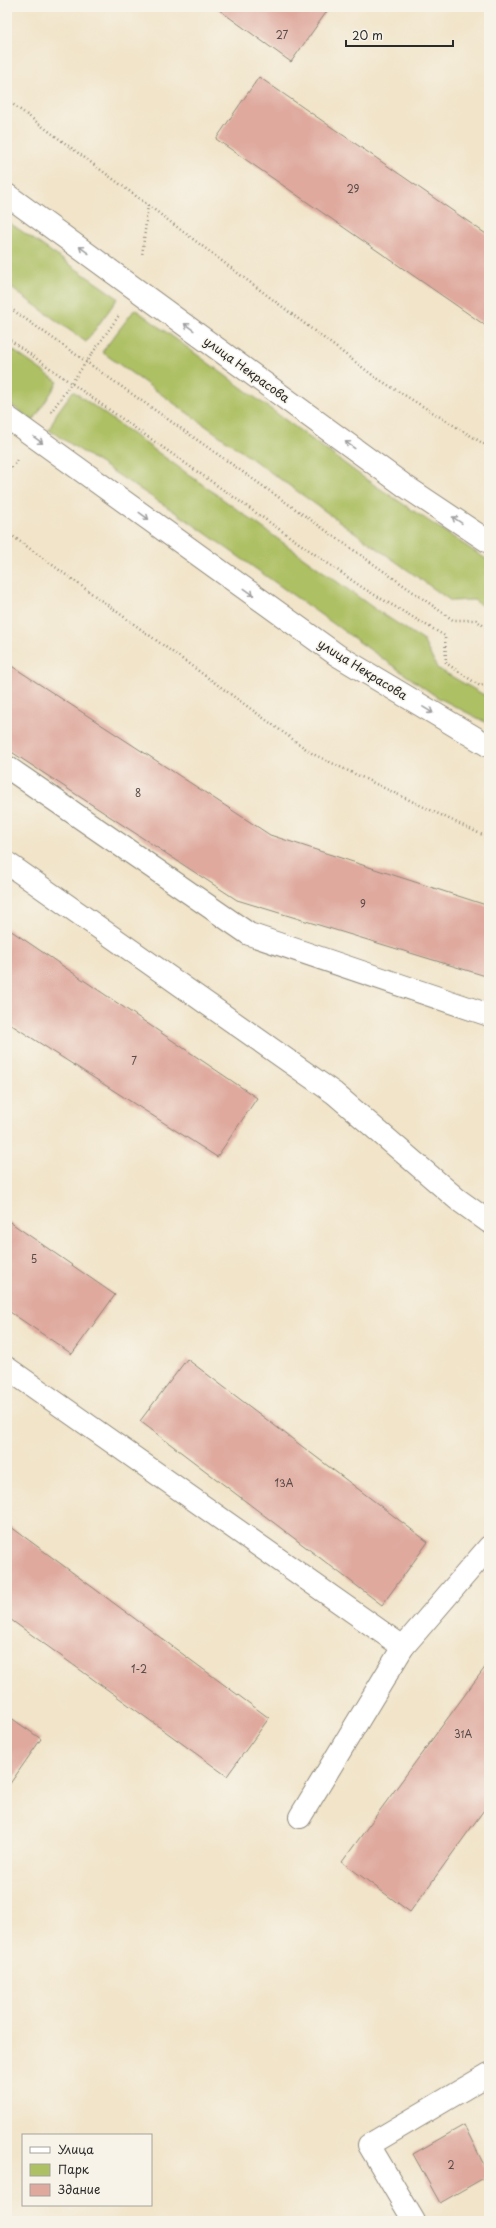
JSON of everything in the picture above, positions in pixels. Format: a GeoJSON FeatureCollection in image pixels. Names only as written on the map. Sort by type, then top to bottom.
{"type":"FeatureCollection","features":[{"type":"Feature","properties":{"kind":"main road","name":"улица Некрасова"},"geometry":{"type":"LineString","coordinates":[[7,194],[405,486],[489,542]]}},
{"type":"Feature","properties":{"kind":"main road","name":"улица Некрасова"},"geometry":{"type":"LineString","coordinates":[[7,417],[338,656],[489,746]]}},
{"type":"Feature","properties":{"kind":"main road"},"geometry":{"type":"LineString","coordinates":[[7,767],[249,934],[489,1015]]}},
{"type":"Feature","properties":{"kind":"main road"},"geometry":{"type":"LineString","coordinates":[[7,863],[334,1093],[457,1199],[489,1222]]}},
{"type":"Feature","properties":{"kind":"main road"},"geometry":{"type":"LineString","coordinates":[[7,1368],[403,1647]]}},
{"type":"Feature","properties":{"kind":"main road"},"geometry":{"type":"LineString","coordinates":[[300,1817],[403,1647],[489,1547]]}},
{"type":"Feature","properties":{"kind":"main road"},"geometry":{"type":"LineString","coordinates":[[414,2221],[369,2145],[489,2074]]}},
{"type":"Feature","properties":{"kind":"path"},"geometry":{"type":"LineString","coordinates":[[148,205],[375,377],[489,447]]}},
{"type":"Feature","properties":{"kind":"path"},"geometry":{"type":"LineString","coordinates":[[7,306],[453,620],[476,620],[489,630]]}},
{"type":"Feature","properties":{"kind":"path"},"geometry":{"type":"LineString","coordinates":[[7,338],[363,588],[445,636],[446,663],[480,686],[489,683]]}},
{"type":"Feature","properties":{"kind":"path"},"geometry":{"type":"LineString","coordinates":[[7,532],[313,754],[489,838]]}},
{"type":"Feature","properties":{"kind":"green space"},"geometry":{"type":"Polygon","coordinates":[[[7,221],[118,298],[86,342],[7,285],[7,221]]]}},
{"type":"Feature","properties":{"kind":"green space"},"geometry":{"type":"Polygon","coordinates":[[[135,309],[367,480],[489,561],[489,611],[474,600],[451,601],[102,352],[135,309]]]}},
{"type":"Feature","properties":{"kind":"green space"},"geometry":{"type":"Polygon","coordinates":[[[7,346],[58,382],[33,421],[7,402],[7,346]]]}},
{"type":"Feature","properties":{"kind":"green space"},"geometry":{"type":"Polygon","coordinates":[[[73,391],[375,609],[423,640],[437,668],[484,695],[489,693],[489,724],[437,697],[184,518],[49,430],[57,413],[73,391]]]}},
{"type":"Feature","properties":{"kind":"building"},"geometry":{"type":"Polygon","coordinates":[[[215,7],[330,7],[291,62],[215,7]]]}},
{"type":"Feature","properties":{"kind":"building"},"geometry":{"type":"Polygon","coordinates":[[[259,77],[489,236],[489,328],[216,139],[259,77]]]}},
{"type":"Feature","properties":{"kind":"building"},"geometry":{"type":"Polygon","coordinates":[[[7,663],[270,835],[489,906],[489,977],[237,900],[7,749],[7,663]]]}},
{"type":"Feature","properties":{"kind":"building"},"geometry":{"type":"Polygon","coordinates":[[[7,928],[257,1098],[217,1157],[7,1022],[7,928]]]}},
{"type":"Feature","properties":{"kind":"building"},"geometry":{"type":"Polygon","coordinates":[[[7,1220],[115,1295],[72,1354],[7,1310],[7,1220]]]}},
{"type":"Feature","properties":{"kind":"building"},"geometry":{"type":"Polygon","coordinates":[[[187,1359],[428,1542],[382,1605],[140,1421],[187,1359]]]}},
{"type":"Feature","properties":{"kind":"building"},"geometry":{"type":"Polygon","coordinates":[[[7,1524],[269,1718],[227,1776],[7,1617],[7,1524]]]}},
{"type":"Feature","properties":{"kind":"building"},"geometry":{"type":"Polygon","coordinates":[[[489,1662],[489,1803],[410,1912],[342,1862],[489,1662]]]}},
{"type":"Feature","properties":{"kind":"building"},"geometry":{"type":"Polygon","coordinates":[[[7,1715],[41,1739],[7,1788],[7,1715]]]}},
{"type":"Feature","properties":{"kind":"building"},"geometry":{"type":"Polygon","coordinates":[[[464,2125],[489,2175],[440,2203],[413,2154],[464,2125]]]}}]}
